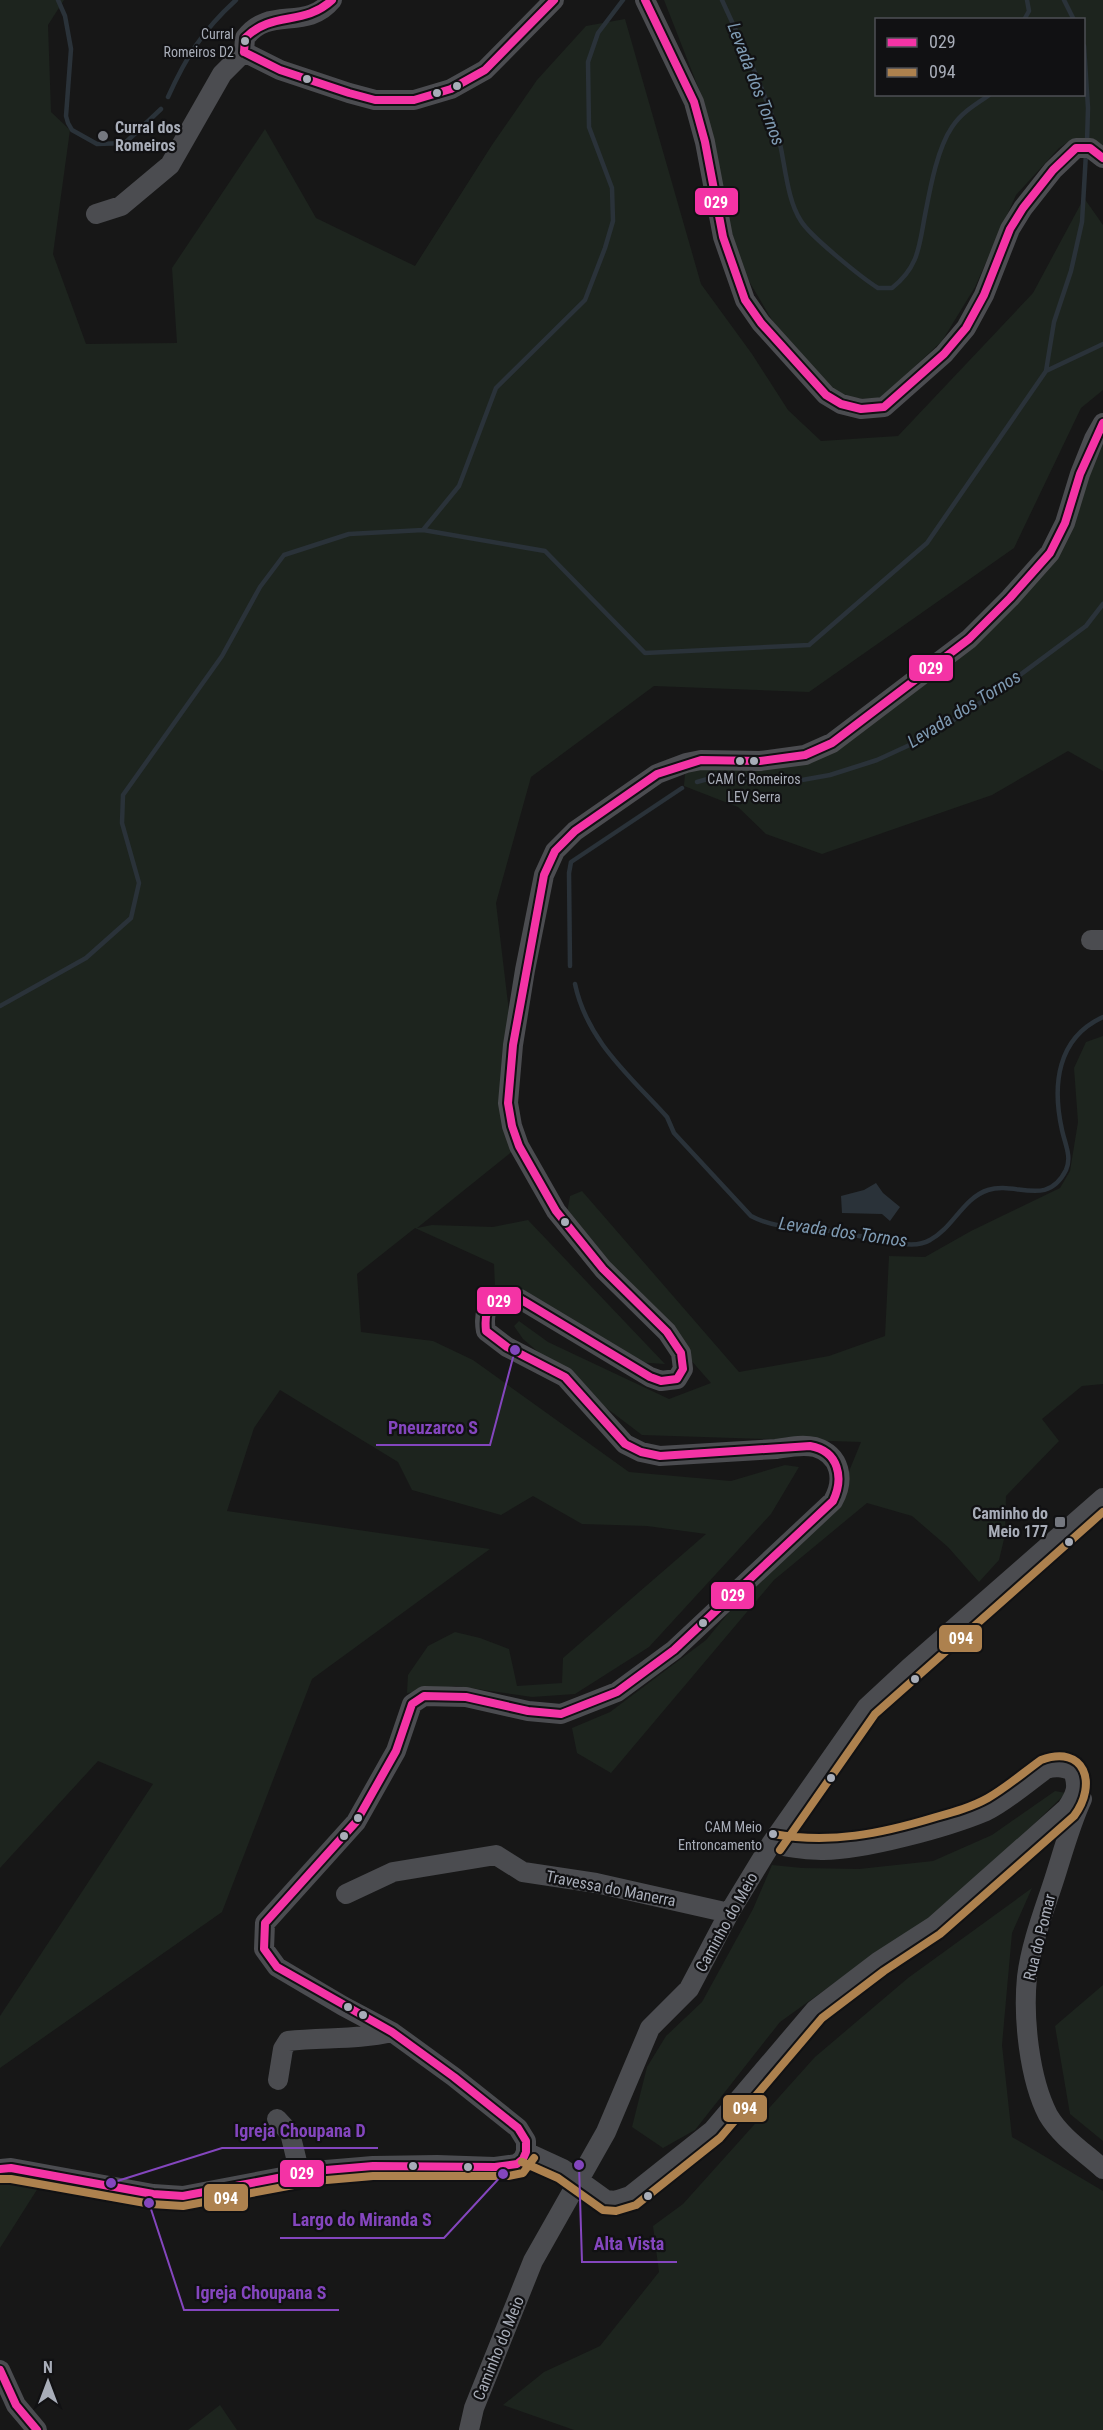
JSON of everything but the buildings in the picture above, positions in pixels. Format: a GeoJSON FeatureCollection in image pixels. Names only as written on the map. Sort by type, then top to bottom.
{"type":"FeatureCollection","features":[{"type":"Feature","properties":{"kind":"street"},"geometry":{"type":"LineString","coordinates":[[244,52],[280,70],[349,93],[375,100],[414,100],[452,89],[485,70],[554,0]]}},
{"type":"Feature","properties":{"kind":"street"},"geometry":{"type":"LineString","coordinates":[[645,0],[694,102],[705,142],[723,237],[745,300],[761,323],[826,395],[841,404],[861,409],[884,407],[944,354],[966,328],[984,295],[1010,229],[1023,208],[1088,152]]}},
{"type":"Feature","properties":{"kind":"street"},"geometry":{"type":"LineString","coordinates":[[96,214],[121,206],[170,165],[222,74],[244,52],[245,38],[260,23],[311,17],[321,12],[332,1]]}},
{"type":"Feature","properties":{"kind":"street"},"geometry":{"type":"LineString","coordinates":[[0,2169],[11,2168],[153,2194],[183,2196],[300,2174],[373,2166],[507,2166],[517,2164],[526,2152],[526,2141],[518,2128],[454,2077],[392,2032],[277,1967],[264,1948],[264,1923],[356,1822],[396,1751],[411,1704],[424,1696],[466,1696],[528,1711],[561,1714],[617,1692],[674,1650],[833,1501],[839,1490],[841,1477],[838,1467],[830,1456],[816,1448],[794,1445],[776,1449],[660,1456],[641,1452],[625,1444],[565,1377],[507,1347],[486,1331],[483,1318],[488,1307],[496,1300],[520,1299],[650,1377],[661,1381],[677,1379],[683,1369],[681,1353],[667,1332],[603,1269],[556,1211],[519,1146],[512,1126],[508,1103],[513,1045],[544,875],[555,851],[575,831],[657,774],[701,760],[760,761],[805,755],[832,742],[969,639],[1050,554],[1065,523],[1080,474],[1103,423]]}},
{"type":"Feature","properties":{"kind":"street","name":"Caminho do Meio"},"geometry":{"type":"LineString","coordinates":[[470,2430],[474,2408],[533,2261],[606,2132],[650,2028],[689,1989],[729,1913],[771,1844],[867,1707],[1103,1498]]}},
{"type":"Feature","properties":{"kind":"street"},"geometry":{"type":"LineString","coordinates":[[526,2152],[563,2169],[606,2200],[622,2199],[642,2187],[713,2130],[815,2010],[878,1962],[934,1926],[1067,1808],[1076,1794],[1077,1787],[1072,1771],[1057,1766],[1046,1769],[987,1810],[940,1826],[886,1840],[823,1850],[795,1849],[771,1844]]}},
{"type":"Feature","properties":{"kind":"street","name":"Rua do Pomar"},"geometry":{"type":"LineString","coordinates":[[1072,1771],[1084,1771],[1088,1781],[1072,1821],[1040,1924],[1027,1976],[1026,2014],[1030,2051],[1039,2095],[1061,2133],[1103,2169]]}},
{"type":"Feature","properties":{"kind":"street","name":"Travessa do Manerra"},"geometry":{"type":"LineString","coordinates":[[346,1894],[393,1872],[496,1855],[524,1872],[597,1883],[729,1913]]}},
{"type":"Feature","properties":{"kind":"street"},"geometry":{"type":"LineString","coordinates":[[278,2080],[283,2049],[288,2041],[323,2037],[373,2037],[392,2032]]}},
{"type":"Feature","properties":{"kind":"street"},"geometry":{"type":"LineString","coordinates":[[277,2119],[290,2133],[300,2174]]}},
{"type":"Feature","properties":{"kind":"street"},"geometry":{"type":"LineString","coordinates":[[0,2370],[16,2405],[37,2430]]}},
{"type":"Feature","properties":{"kind":"shaded area"},"geometry":{"type":"Polygon","coordinates":[[[0,0],[64,0],[48,25],[51,112],[70,130],[53,254],[86,344],[177,343],[172,268],[265,129],[316,218],[415,266],[492,145],[537,80],[586,26],[625,19],[701,284],[752,354],[788,410],[821,441],[898,436],[1033,293],[1084,198],[1103,225],[1103,390],[1081,408],[1014,548],[809,692],[654,686],[531,777],[496,903],[513,1045],[519,1146],[417,1228],[432,1225],[493,1227],[528,1220],[665,1364],[635,1362],[550,1308],[495,1287],[494,1264],[415,1228],[357,1274],[361,1332],[433,1341],[473,1360],[629,1472],[731,1481],[785,1465],[799,1467],[771,1514],[649,1647],[575,1694],[532,1697],[456,1686],[407,1693],[408,1675],[428,1646],[455,1632],[509,1649],[517,1686],[562,1683],[563,1658],[706,1534],[647,1526],[582,1524],[533,1496],[501,1515],[412,1490],[398,1462],[280,1390],[254,1428],[227,1511],[490,1549],[312,1679],[222,1912],[0,2068],[0,2016],[153,1784],[98,1761],[0,1868],[0,0]]]}},
{"type":"Feature","properties":{"kind":"shaded area"},"geometry":{"type":"Polygon","coordinates":[[[664,0],[1103,0],[1103,164],[1068,142],[1059,148],[1016,195],[975,287],[942,341],[880,399],[840,398],[779,332],[743,271],[717,182],[700,92],[664,0]]]}},
{"type":"Feature","properties":{"kind":"shaded area"},"geometry":{"type":"Polygon","coordinates":[[[1103,423],[1103,771],[1068,751],[992,795],[822,854],[766,834],[738,807],[684,786],[686,763],[805,755],[969,639],[1050,553],[1103,423]]]}},
{"type":"Feature","properties":{"kind":"shaded area"},"geometry":{"type":"Polygon","coordinates":[[[1103,1036],[1103,1384],[1082,1386],[1042,1419],[1059,1441],[1006,1496],[1005,1535],[999,1560],[979,1582],[948,1547],[912,1516],[867,1503],[774,1580],[611,1773],[577,1753],[572,1728],[610,1712],[706,1640],[774,1558],[843,1486],[861,1442],[642,1435],[584,1391],[523,1339],[514,1326],[519,1321],[548,1342],[669,1399],[711,1383],[566,1218],[570,1196],[582,1191],[739,1372],[829,1356],[885,1336],[889,1256],[925,1257],[971,1231],[1060,1188],[1070,1171],[1078,1122],[1074,1068],[1086,1042],[1103,1036]]]}},
{"type":"Feature","properties":{"kind":"shaded area"},"geometry":{"type":"Polygon","coordinates":[[[876,1183],[883,1193],[900,1207],[890,1221],[882,1214],[842,1213],[841,1196],[864,1190],[876,1183]]]}},
{"type":"Feature","properties":{"kind":"shaded area"},"geometry":{"type":"Polygon","coordinates":[[[1055,1791],[1066,1793],[932,1923],[851,1971],[780,2022],[695,2130],[663,2148],[632,2127],[647,2067],[666,2036],[702,2002],[753,1909],[772,1865],[859,1869],[933,1861],[992,1835],[1055,1791]]]}},
{"type":"Feature","properties":{"kind":"shaded area"},"geometry":{"type":"Polygon","coordinates":[[[1032,1888],[1012,1933],[1002,2045],[1012,2137],[1103,2191],[1103,2430],[574,2430],[503,2405],[544,2372],[600,2346],[659,2272],[653,2226],[683,2204],[815,2057],[908,1978],[1032,1888]]]}},
{"type":"Feature","properties":{"kind":"shaded area"},"geometry":{"type":"Polygon","coordinates":[[[1103,1985],[1103,2141],[1070,2114],[1055,2026],[1103,1985]]]}},
{"type":"Feature","properties":{"kind":"shaded area"},"geometry":{"type":"Polygon","coordinates":[[[0,2180],[38,2188],[0,2248],[0,2180]]]}},
{"type":"Feature","properties":{"kind":"shaded area"},"geometry":{"type":"Polygon","coordinates":[[[220,2405],[237,2430],[188,2430],[220,2405]]]}},
{"type":"Feature","properties":{"kind":"waterway","name":"Levada dos Tornos"},"geometry":{"type":"LineString","coordinates":[[58,0],[65,16],[71,49],[66,116],[72,130],[97,144],[125,143],[161,109]]}},
{"type":"Feature","properties":{"kind":"waterway","name":"Levada dos Tornos"},"geometry":{"type":"LineString","coordinates":[[168,97],[196,45],[214,22],[236,0]]}},
{"type":"Feature","properties":{"kind":"waterway"},"geometry":{"type":"LineString","coordinates":[[0,1006],[86,958],[131,918],[139,883],[122,823],[123,795],[222,656],[260,587],[284,555],[349,534],[423,530],[459,486],[496,388],[585,300],[613,221],[612,188],[589,127],[588,62],[598,33],[623,0]]}},
{"type":"Feature","properties":{"kind":"waterway","name":"Levada dos Tornos"},"geometry":{"type":"LineString","coordinates":[[722,0],[751,63],[770,112],[779,139],[788,188],[801,221],[825,246],[878,288],[892,288],[913,264],[942,146],[960,117],[988,96]]}},
{"type":"Feature","properties":{"kind":"waterway","name":"Levada dos Tornos"},"geometry":{"type":"LineString","coordinates":[[1025,18],[1029,11],[1027,0]]}},
{"type":"Feature","properties":{"kind":"waterway"},"geometry":{"type":"LineString","coordinates":[[1064,0],[1073,18]]}},
{"type":"Feature","properties":{"kind":"waterway"},"geometry":{"type":"LineString","coordinates":[[1085,62],[1088,108],[1087,142]]}},
{"type":"Feature","properties":{"kind":"waterway"},"geometry":{"type":"LineString","coordinates":[[1046,371],[1054,322],[1071,271],[1082,222],[1086,153]]}},
{"type":"Feature","properties":{"kind":"waterway"},"geometry":{"type":"LineString","coordinates":[[423,530],[545,551],[645,653],[809,645],[927,543],[1046,371],[1103,344]]}},
{"type":"Feature","properties":{"kind":"waterway","name":"Levada dos Tornos"},"geometry":{"type":"LineString","coordinates":[[697,782],[711,778],[802,780],[830,775],[877,760],[927,737],[997,692],[1086,626],[1103,604]]}},
{"type":"Feature","properties":{"kind":"waterway","name":"Levada dos Tornos"},"geometry":{"type":"LineString","coordinates":[[570,966],[569,873],[571,862],[682,788]]}},
{"type":"Feature","properties":{"kind":"waterway","name":"Levada dos Tornos"},"geometry":{"type":"LineString","coordinates":[[575,984],[589,1023],[612,1056],[667,1117],[674,1133],[751,1216],[782,1226],[836,1232],[906,1244],[924,1243],[938,1235],[965,1206],[979,1194],[988,1190],[1009,1188],[1040,1191],[1050,1188],[1058,1181],[1068,1165],[1059,1113],[1058,1080],[1062,1064],[1067,1050],[1076,1037],[1103,1017]]}},
{"type":"Feature","properties":{"kind":"transit line","name":"029"},"geometry":{"type":"LineString","coordinates":[[244,52],[245,38],[256,29],[266,24],[310,13],[332,0]]}},
{"type":"Feature","properties":{"kind":"transit line","name":"029"},"geometry":{"type":"LineString","coordinates":[[244,52],[280,70],[349,93],[375,100],[414,100],[451,89],[485,70],[554,0]]}},
{"type":"Feature","properties":{"kind":"transit line","name":"029"},"geometry":{"type":"LineString","coordinates":[[645,0],[694,102],[705,142],[723,237],[745,300],[761,323],[826,395],[841,404],[861,409],[884,407],[944,354],[966,328],[984,295],[1010,229],[1023,208],[1053,170],[1076,148],[1090,148],[1103,158]]}},
{"type":"Feature","properties":{"kind":"transit line","name":"029"},"geometry":{"type":"LineString","coordinates":[[0,2169],[11,2168],[153,2194],[183,2196],[314,2171],[373,2166],[495,2167],[517,2164],[523,2159],[526,2152],[526,2141],[518,2128],[454,2077],[392,2032],[277,1967],[264,1949],[265,1923],[356,1822],[396,1751],[412,1704],[424,1696],[466,1697],[528,1711],[561,1714],[617,1692],[674,1650],[833,1501],[838,1483],[837,1467],[833,1460],[827,1453],[810,1446],[660,1456],[641,1452],[625,1444],[565,1377],[507,1347],[486,1331],[486,1314],[492,1304],[497,1301],[520,1299],[650,1377],[661,1381],[677,1379],[683,1369],[681,1353],[667,1332],[603,1269],[556,1211],[519,1146],[512,1126],[508,1103],[513,1045],[544,875],[555,851],[575,831],[657,774],[701,760],[760,761],[805,755],[832,743],[969,639],[1050,553],[1065,523],[1080,474],[1103,423]]}},
{"type":"Feature","properties":{"kind":"transit line","name":"094"},"geometry":{"type":"LineString","coordinates":[[780,1850],[875,1714],[1103,1512]]}},
{"type":"Feature","properties":{"kind":"transit line","name":"094"},"geometry":{"type":"LineString","coordinates":[[522,2162],[558,2178],[603,2210],[616,2211],[636,2205],[720,2138],[822,2018],[884,1971],[940,1934],[1074,1816],[1081,1804],[1086,1780],[1077,1762],[1056,1756],[1041,1760],[982,1801],[915,1823],[855,1836],[815,1838],[773,1834]]}},
{"type":"Feature","properties":{"kind":"transit line","name":"094"},"geometry":{"type":"LineString","coordinates":[[1,2179],[151,2204],[183,2206],[315,2181],[373,2176],[508,2176],[523,2173],[534,2158]]}},
{"type":"Feature","properties":{"kind":"transit line","name":"029"},"geometry":{"type":"LineString","coordinates":[[0,2370],[16,2405],[37,2430]]}},
{"type":"Feature","properties":{"kind":"place","name":"Curral Romeiros D2"},"geometry":{"type":"Point","coordinates":[245,41]}},
{"type":"Feature","properties":{"kind":"place","name":"Curral dos Romeiros"},"geometry":{"type":"Point","coordinates":[103,136]}},
{"type":"Feature","properties":{"kind":"place","name":"CAM C Romeiros LEV Serra"},"geometry":{"type":"Point","coordinates":[754,761]}},
{"type":"Feature","properties":{"kind":"place","name":"Pneuzarco S"},"geometry":{"type":"Point","coordinates":[515,1350]}},
{"type":"Feature","properties":{"kind":"place","name":"Caminho do Meio 177"},"geometry":{"type":"Point","coordinates":[1060,1522]}},
{"type":"Feature","properties":{"kind":"place","name":"CAM Meio Entroncamento"},"geometry":{"type":"Point","coordinates":[773,1834]}},
{"type":"Feature","properties":{"kind":"place","name":"Alta Vista"},"geometry":{"type":"Point","coordinates":[579,2165]}},
{"type":"Feature","properties":{"kind":"place","name":"Largo do Miranda S"},"geometry":{"type":"Point","coordinates":[503,2174]}},
{"type":"Feature","properties":{"kind":"place","name":"Igreja Choupana D"},"geometry":{"type":"Point","coordinates":[111,2183]}},
{"type":"Feature","properties":{"kind":"place","name":"Igreja Choupana S"},"geometry":{"type":"Point","coordinates":[149,2203]}}]}
